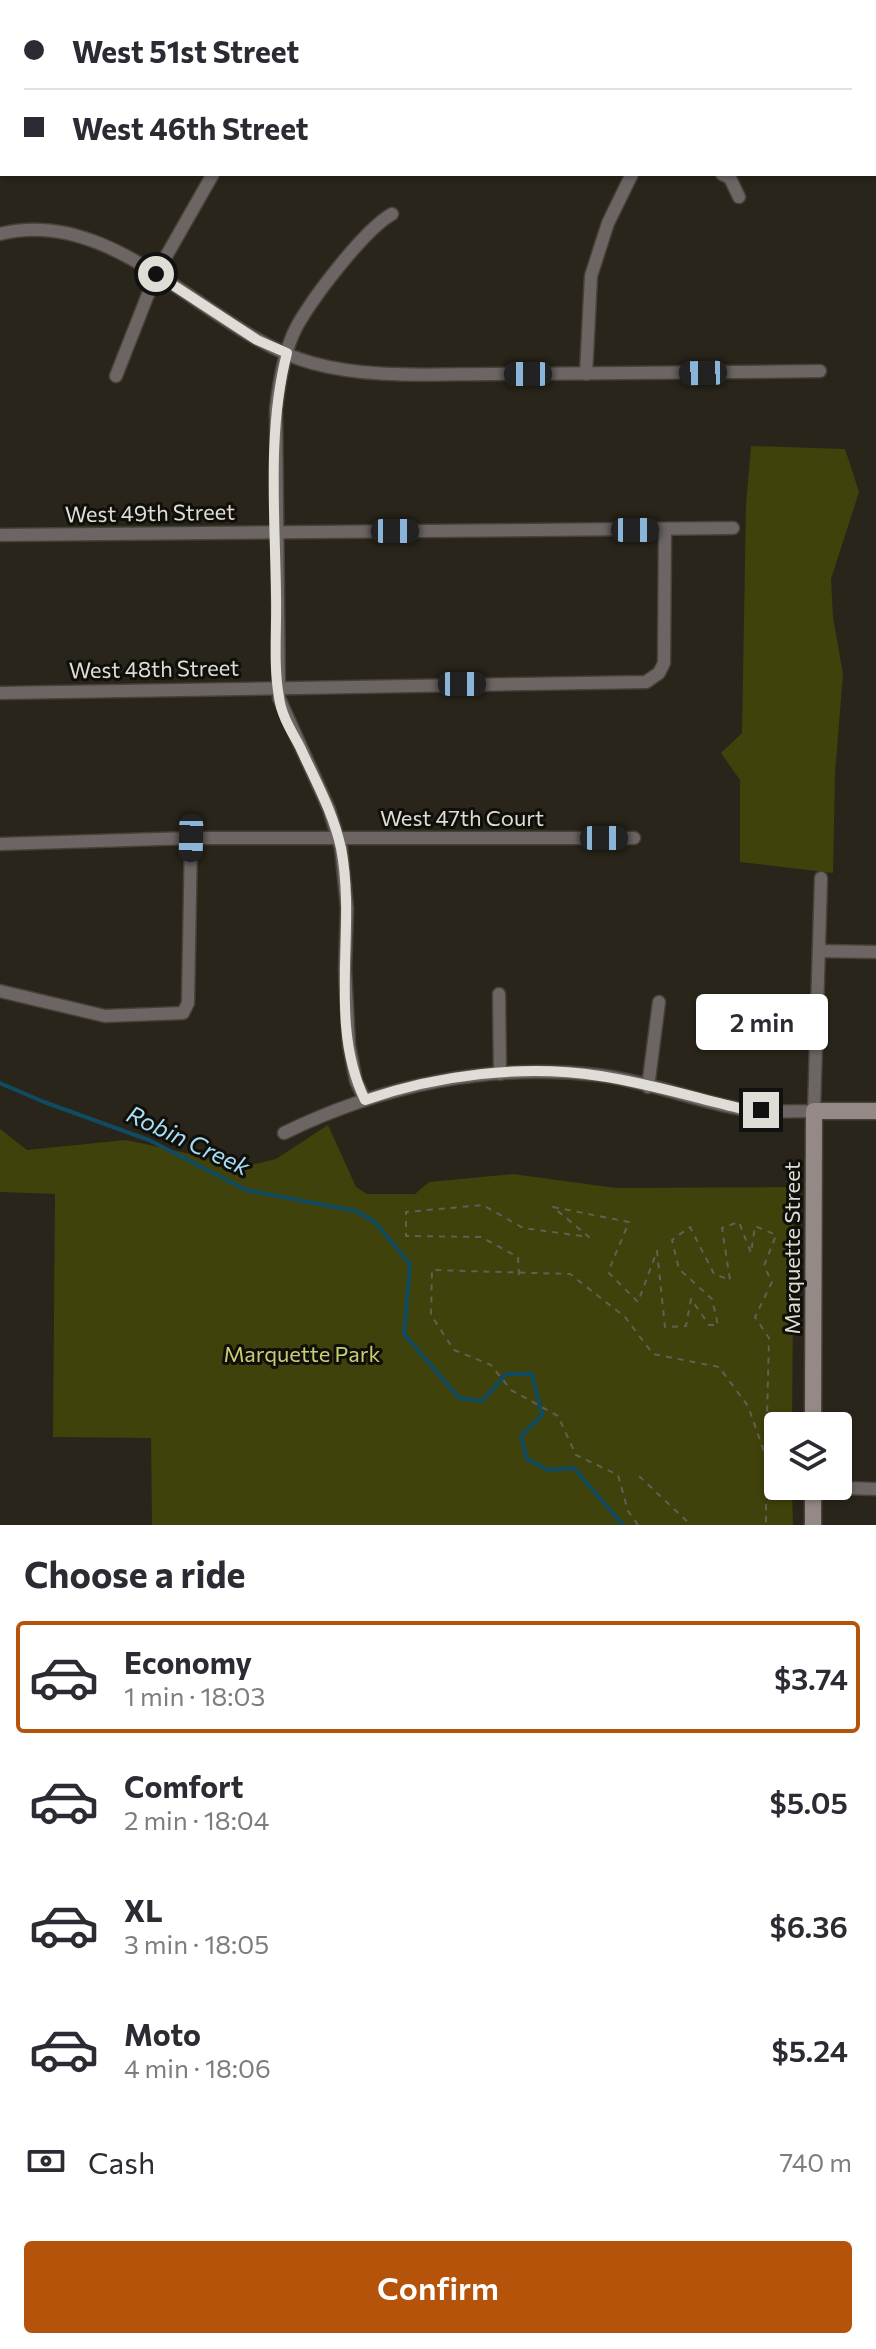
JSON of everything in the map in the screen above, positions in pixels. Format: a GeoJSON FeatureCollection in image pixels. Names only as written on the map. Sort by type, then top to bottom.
{"type":"FeatureCollection","features":[{"type":"Feature","properties":{"kind":"street"},"geometry":{"type":"LineString","coordinates":[[116,376],[156,274],[212,176]]}},
{"type":"Feature","properties":{"kind":"street"},"geometry":{"type":"LineString","coordinates":[[586,374],[591,276],[608,223],[631,176]]}},
{"type":"Feature","properties":{"kind":"street"},"geometry":{"type":"LineString","coordinates":[[726,176],[739,197]]}},
{"type":"Feature","properties":{"kind":"street"},"geometry":{"type":"LineString","coordinates":[[365,1100],[356,1081],[349,1045],[345,969],[347,908],[338,838],[329,809],[285,716],[278,686],[276,409],[287,353],[297,326],[373,224],[392,214]]}},
{"type":"Feature","properties":{"kind":"street"},"geometry":{"type":"LineString","coordinates":[[0,234],[37,229],[85,240],[156,274],[257,340],[310,362],[356,372],[586,374],[820,371]]}},
{"type":"Feature","properties":{"kind":"street","name":"West 49th Street"},"geometry":{"type":"LineString","coordinates":[[0,535],[733,528]]}},
{"type":"Feature","properties":{"kind":"street","name":"West 48th Street"},"geometry":{"type":"LineString","coordinates":[[0,693],[646,682],[659,673],[664,663],[665,530]]}},
{"type":"Feature","properties":{"kind":"street"},"geometry":{"type":"LineString","coordinates":[[0,991],[105,1016],[183,1013],[188,1003],[191,838]]}},
{"type":"Feature","properties":{"kind":"street","name":"West 47th Court"},"geometry":{"type":"LineString","coordinates":[[0,844],[191,838],[634,838]]}},
{"type":"Feature","properties":{"kind":"street","name":"Marquette Street"},"geometry":{"type":"LineString","coordinates":[[813,1412],[814,1111],[821,878]]}},
{"type":"Feature","properties":{"kind":"street"},"geometry":{"type":"LineString","coordinates":[[819,951],[876,952]]}},
{"type":"Feature","properties":{"kind":"street"},"geometry":{"type":"LineString","coordinates":[[499,994],[500,1074]]}},
{"type":"Feature","properties":{"kind":"street"},"geometry":{"type":"LineString","coordinates":[[648,1087],[659,1002]]}},
{"type":"Feature","properties":{"kind":"street"},"geometry":{"type":"LineString","coordinates":[[284,1133],[408,1085],[500,1074],[599,1075],[743,1109],[876,1111]]}},
{"type":"Feature","properties":{"kind":"street"},"geometry":{"type":"LineString","coordinates":[[852,1488],[876,1489]]}},
{"type":"Feature","properties":{"kind":"street"},"geometry":{"type":"LineString","coordinates":[[813,1500],[813,1525]]}},
{"type":"Feature","properties":{"kind":"path"},"geometry":{"type":"LineString","coordinates":[[519,1275],[518,1257],[481,1237],[406,1236],[406,1212],[483,1205],[523,1228],[589,1237],[553,1207],[629,1222],[608,1272],[638,1302],[657,1251],[665,1327],[686,1326],[691,1299],[709,1325],[718,1325],[712,1299],[679,1269],[672,1240],[690,1227],[714,1274],[730,1280],[722,1228],[739,1222],[751,1253],[755,1226],[776,1235],[764,1266],[772,1282],[755,1317],[769,1338],[767,1412]]}},
{"type":"Feature","properties":{"kind":"path"},"geometry":{"type":"LineString","coordinates":[[638,1525],[628,1511],[618,1475],[576,1455],[558,1416],[511,1390],[491,1365],[454,1350],[431,1315],[432,1270],[474,1269],[519,1275],[570,1274],[625,1317],[653,1354],[719,1367],[748,1406],[764,1451]]}},
{"type":"Feature","properties":{"kind":"path"},"geometry":{"type":"LineString","coordinates":[[639,1476],[691,1525]]}},
{"type":"Feature","properties":{"kind":"path"},"geometry":{"type":"LineString","coordinates":[[766,1500],[766,1525]]}},
{"type":"Feature","properties":{"kind":"green space"},"geometry":{"type":"Polygon","coordinates":[[[751,446],[845,449],[859,492],[831,579],[833,617],[843,674],[835,773],[833,873],[740,862],[740,780],[721,753],[742,733],[746,505],[751,446]]]}},
{"type":"Feature","properties":{"kind":"green space","name":"Marquette Park"},"geometry":{"type":"Polygon","coordinates":[[[328,1125],[356,1187],[367,1194],[415,1194],[429,1182],[513,1174],[616,1188],[794,1187],[792,1412],[764,1412],[764,1500],[792,1500],[793,1525],[152,1525],[151,1438],[53,1437],[55,1194],[0,1192],[0,1129],[27,1150],[126,1140],[246,1166],[276,1159],[328,1125]]]}},
{"type":"Feature","properties":{"kind":"waterway","name":"Robin Creek"},"geometry":{"type":"LineString","coordinates":[[0,1083],[149,1140],[246,1190],[356,1211],[375,1222],[410,1264],[404,1334],[459,1398],[482,1401],[506,1374],[532,1374],[542,1415],[521,1436],[527,1459],[548,1470],[574,1468],[623,1525]]}},
{"type":"Feature","properties":{"kind":"route"},"geometry":{"type":"LineString","coordinates":[[156,274],[257,340],[287,353],[278,389],[274,453],[279,698],[329,809],[341,848],[347,908],[345,969],[349,1045],[356,1081],[365,1100],[408,1085],[467,1076],[519,1073],[599,1075],[743,1109],[761,1110]]}}]}
